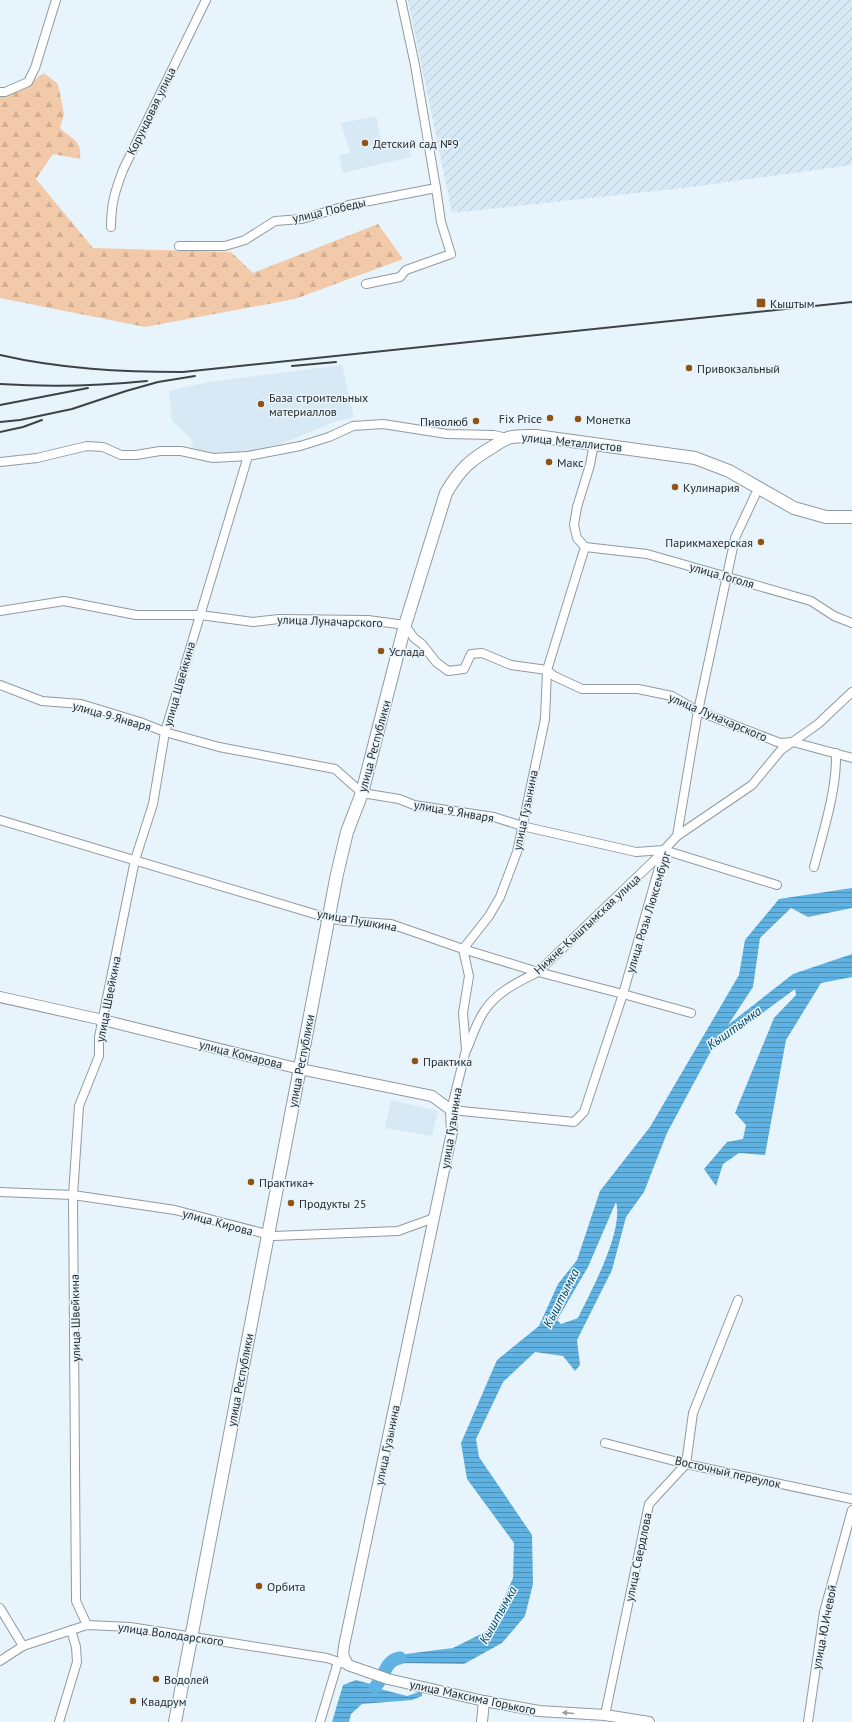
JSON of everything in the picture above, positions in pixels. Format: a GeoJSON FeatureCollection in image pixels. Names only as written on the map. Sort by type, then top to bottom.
{"type":"FeatureCollection","features":[{"type":"Feature","properties":{"kind":"main road","name":"улица Металлистов"},"geometry":{"type":"LineString","coordinates":[[508,438],[536,436],[695,458],[729,471],[758,489],[794,508],[826,516],[852,517]]}},
{"type":"Feature","properties":{"kind":"main road","name":"улица Республики"},"geometry":{"type":"LineString","coordinates":[[176,1722],[191,1636],[328,918],[348,832],[362,793],[405,625],[446,493],[456,476],[469,461],[508,438]]}},
{"type":"Feature","properties":{"kind":"street"},"geometry":{"type":"LineString","coordinates":[[0,92],[5,92],[28,82],[35,68],[56,0]]}},
{"type":"Feature","properties":{"kind":"street","name":"Корундовая улица"},"geometry":{"type":"LineString","coordinates":[[111,227],[111,208],[114,193],[123,170],[206,0]]}},
{"type":"Feature","properties":{"kind":"street"},"geometry":{"type":"LineString","coordinates":[[366,284],[400,278],[406,270],[451,254],[440,222],[436,188],[415,65],[401,0]]}},
{"type":"Feature","properties":{"kind":"street","name":"улица Победы"},"geometry":{"type":"LineString","coordinates":[[179,246],[225,246],[245,240],[275,221],[302,219],[349,205],[436,188]]}},
{"type":"Feature","properties":{"kind":"street","name":"улица Металлистов"},"geometry":{"type":"LineString","coordinates":[[0,462],[37,458],[87,446],[103,447],[121,455],[136,455],[160,451],[180,451],[213,458],[248,456],[300,446],[329,437],[353,426],[383,424],[447,434],[494,435],[508,438]]}},
{"type":"Feature","properties":{"kind":"street"},"geometry":{"type":"LineString","coordinates":[[585,547],[577,538],[574,525],[577,507],[590,465],[594,443]]}},
{"type":"Feature","properties":{"kind":"street","name":"улица Швейкина"},"geometry":{"type":"LineString","coordinates":[[87,1625],[76,1601],[73,1195],[79,1106],[99,1056],[99,1037],[135,860],[153,804],[165,732],[248,456]]}},
{"type":"Feature","properties":{"kind":"street"},"geometry":{"type":"LineString","coordinates":[[677,836],[698,711],[736,538],[758,489]]}},
{"type":"Feature","properties":{"kind":"street","name":"улица Гоголя"},"geometry":{"type":"LineString","coordinates":[[585,547],[647,554],[728,577],[811,601],[834,616],[852,623]]}},
{"type":"Feature","properties":{"kind":"street","name":"улица Гузынина"},"geometry":{"type":"LineString","coordinates":[[320,1722],[343,1663],[344,1646],[452,1132],[451,1110],[466,1050],[463,1013],[470,976],[463,949],[489,916],[500,897],[517,852],[545,719],[547,670],[585,547]]}},
{"type":"Feature","properties":{"kind":"street","name":"улица Луначарского"},"geometry":{"type":"LineString","coordinates":[[0,611],[64,600],[136,615],[200,615],[253,622],[279,618],[368,620],[405,625],[414,638],[422,644],[436,662],[448,670],[464,670],[471,654],[482,653],[511,665],[547,670],[554,676],[582,689],[638,689],[672,696],[698,711],[780,743],[794,742],[852,758]]}},
{"type":"Feature","properties":{"kind":"street","name":"улица 9 Января"},"geometry":{"type":"LineString","coordinates":[[0,685],[42,701],[81,704],[140,722],[165,732],[219,746],[335,769],[362,793],[399,799],[414,805],[494,817],[522,826],[636,852],[664,850],[777,885]]}},
{"type":"Feature","properties":{"kind":"street"},"geometry":{"type":"LineString","coordinates":[[677,836],[752,785],[781,750],[818,724],[852,692]]}},
{"type":"Feature","properties":{"kind":"street"},"geometry":{"type":"LineString","coordinates":[[814,868],[828,811],[836,764],[836,753]]}},
{"type":"Feature","properties":{"kind":"street","name":"улица Пушкина"},"geometry":{"type":"LineString","coordinates":[[0,820],[328,918],[345,921],[391,924],[463,949],[538,972],[690,1013]]}},
{"type":"Feature","properties":{"kind":"street","name":"улица Розы Люксембург"},"geometry":{"type":"LineString","coordinates":[[451,1110],[574,1122],[584,1112],[623,994],[664,850],[677,836]]}},
{"type":"Feature","properties":{"kind":"street","name":"Нижне-Кыштымская улица"},"geometry":{"type":"LineString","coordinates":[[466,1050],[484,1011],[495,998],[514,984],[538,972],[664,850]]}},
{"type":"Feature","properties":{"kind":"street","name":"улица Комарова"},"geometry":{"type":"LineString","coordinates":[[0,997],[103,1020],[300,1069],[432,1096],[451,1110]]}},
{"type":"Feature","properties":{"kind":"street","name":"улица Кирова"},"geometry":{"type":"LineString","coordinates":[[0,1192],[73,1195],[175,1210],[274,1236],[398,1231],[434,1218]]}},
{"type":"Feature","properties":{"kind":"street"},"geometry":{"type":"LineString","coordinates":[[686,1464],[693,1413],[738,1300]]}},
{"type":"Feature","properties":{"kind":"street","name":"Восточный переулок"},"geometry":{"type":"LineString","coordinates":[[605,1443],[686,1464],[852,1500]]}},
{"type":"Feature","properties":{"kind":"street","name":"улица Свердлова"},"geometry":{"type":"LineString","coordinates":[[605,1715],[649,1504],[686,1464]]}},
{"type":"Feature","properties":{"kind":"street","name":"улица Ю.Ичевой"},"geometry":{"type":"LineString","coordinates":[[808,1722],[824,1612],[852,1510]]}},
{"type":"Feature","properties":{"kind":"street"},"geometry":{"type":"LineString","coordinates":[[0,1608],[23,1646]]}},
{"type":"Feature","properties":{"kind":"street","name":"улица Володарского"},"geometry":{"type":"LineString","coordinates":[[0,1661],[23,1646],[87,1625],[130,1626],[282,1652],[327,1658],[343,1663]]}},
{"type":"Feature","properties":{"kind":"street"},"geometry":{"type":"LineString","coordinates":[[60,1722],[77,1662],[76,1647],[71,1630]]}},
{"type":"Feature","properties":{"kind":"street","name":"улица Максима Горького"},"geometry":{"type":"LineString","coordinates":[[343,1663],[388,1679],[484,1701],[539,1711],[591,1718],[605,1715],[649,1722]]}},
{"type":"Feature","properties":{"kind":"street"},"geometry":{"type":"LineString","coordinates":[[482,1722],[484,1701]]}},
{"type":"Feature","properties":{"kind":"shaded area"},"geometry":{"type":"Polygon","coordinates":[[[408,0],[852,0],[852,165],[684,188],[452,213],[408,0]]]}},
{"type":"Feature","properties":{"kind":"shaded area","name":"Детский сад №9"},"geometry":{"type":"Polygon","coordinates":[[[376,116],[382,145],[408,140],[411,157],[343,173],[339,155],[350,153],[341,123],[376,116]]]}},
{"type":"Feature","properties":{"kind":"shaded area","name":"База cтроительных материаллов"},"geometry":{"type":"Polygon","coordinates":[[[342,365],[354,417],[334,422],[283,443],[268,447],[264,450],[218,454],[194,451],[191,439],[172,421],[169,391],[208,382],[342,365]]]}},
{"type":"Feature","properties":{"kind":"shaded area"},"geometry":{"type":"Polygon","coordinates":[[[391,1100],[438,1111],[432,1136],[385,1128],[391,1100]]]}},
{"type":"Feature","properties":{"kind":"green space"},"geometry":{"type":"Polygon","coordinates":[[[44,73],[58,84],[64,114],[60,128],[78,144],[80,159],[53,154],[36,179],[93,248],[231,252],[253,273],[378,224],[403,259],[295,299],[145,327],[0,298],[0,92],[19,91],[44,73]]]}},
{"type":"Feature","properties":{"kind":"water"},"geometry":{"type":"Polygon","coordinates":[[[852,888],[852,908],[808,917],[791,908],[760,938],[753,987],[728,1025],[793,974],[852,954],[852,977],[821,983],[786,1040],[765,1155],[739,1153],[723,1164],[716,1186],[704,1169],[727,1142],[743,1139],[746,1125],[735,1113],[774,1018],[796,995],[795,989],[711,1051],[667,1133],[644,1192],[626,1217],[612,1270],[577,1340],[580,1365],[575,1371],[563,1356],[535,1352],[503,1382],[476,1439],[479,1457],[532,1535],[533,1584],[525,1616],[502,1643],[464,1664],[395,1663],[392,1668],[386,1667],[383,1661],[398,1655],[453,1648],[489,1630],[513,1578],[514,1543],[467,1479],[461,1443],[497,1360],[539,1326],[558,1284],[577,1260],[600,1191],[650,1127],[739,975],[745,940],[779,899],[852,888]],[[616,1202],[588,1267],[557,1320],[561,1324],[578,1318],[605,1261],[615,1229],[617,1214],[616,1202]]]}},
{"type":"Feature","properties":{"kind":"water"},"geometry":{"type":"Polygon","coordinates":[[[356,1680],[374,1685],[380,1682],[380,1689],[407,1696],[422,1691],[422,1696],[412,1700],[362,1704],[351,1714],[349,1722],[332,1722],[343,1685],[356,1680]]]}},
{"type":"Feature","properties":{"kind":"waterway","name":"Кыштымка"},"geometry":{"type":"LineString","coordinates":[[375,1687],[391,1662],[400,1658]]}},
{"type":"Feature","properties":{"kind":"railway"},"geometry":{"type":"LineString","coordinates":[[0,355],[68,367],[183,372],[852,302]]}},
{"type":"Feature","properties":{"kind":"railway"},"geometry":{"type":"LineString","coordinates":[[292,366],[336,362]]}},
{"type":"Feature","properties":{"kind":"railway"},"geometry":{"type":"LineString","coordinates":[[0,422],[20,420],[72,409],[158,382],[195,376]]}},
{"type":"Feature","properties":{"kind":"railway"},"geometry":{"type":"LineString","coordinates":[[0,384],[74,386],[147,381]]}},
{"type":"Feature","properties":{"kind":"railway"},"geometry":{"type":"LineString","coordinates":[[0,405],[88,388]]}},
{"type":"Feature","properties":{"kind":"railway"},"geometry":{"type":"LineString","coordinates":[[0,432],[23,427],[42,420]]}},
{"type":"Feature","properties":{"kind":"place","name":"Детский сад №9"},"geometry":{"type":"Point","coordinates":[365,143]}},
{"type":"Feature","properties":{"kind":"place","name":"Кыштым"},"geometry":{"type":"Point","coordinates":[761,303]}},
{"type":"Feature","properties":{"kind":"place","name":"Привокзальный"},"geometry":{"type":"Point","coordinates":[689,368]}},
{"type":"Feature","properties":{"kind":"place","name":"База cтроительных материаллов"},"geometry":{"type":"Point","coordinates":[261,404]}},
{"type":"Feature","properties":{"kind":"place","name":"Fix Price"},"geometry":{"type":"Point","coordinates":[550,418]}},
{"type":"Feature","properties":{"kind":"place","name":"Монетка"},"geometry":{"type":"Point","coordinates":[578,419]}},
{"type":"Feature","properties":{"kind":"place","name":"Пиволюб"},"geometry":{"type":"Point","coordinates":[476,421]}},
{"type":"Feature","properties":{"kind":"place","name":"Макс"},"geometry":{"type":"Point","coordinates":[549,462]}},
{"type":"Feature","properties":{"kind":"place","name":"Кулинария"},"geometry":{"type":"Point","coordinates":[675,487]}},
{"type":"Feature","properties":{"kind":"place","name":"Парикмахерская"},"geometry":{"type":"Point","coordinates":[761,542]}},
{"type":"Feature","properties":{"kind":"place","name":"Услада"},"geometry":{"type":"Point","coordinates":[381,651]}},
{"type":"Feature","properties":{"kind":"place","name":"Практика"},"geometry":{"type":"Point","coordinates":[415,1061]}},
{"type":"Feature","properties":{"kind":"place","name":"Практика+"},"geometry":{"type":"Point","coordinates":[251,1182]}},
{"type":"Feature","properties":{"kind":"place","name":"Продукты 25"},"geometry":{"type":"Point","coordinates":[291,1203]}},
{"type":"Feature","properties":{"kind":"place","name":"Орбита"},"geometry":{"type":"Point","coordinates":[259,1586]}},
{"type":"Feature","properties":{"kind":"place","name":"Водолей"},"geometry":{"type":"Point","coordinates":[156,1679]}},
{"type":"Feature","properties":{"kind":"place","name":"Квадрум"},"geometry":{"type":"Point","coordinates":[133,1701]}}]}
